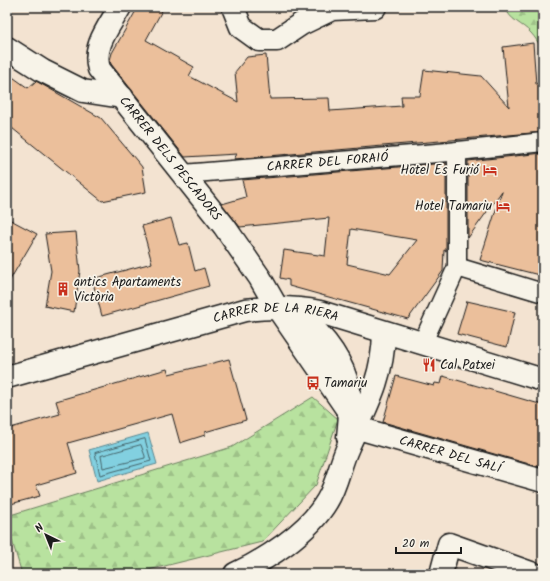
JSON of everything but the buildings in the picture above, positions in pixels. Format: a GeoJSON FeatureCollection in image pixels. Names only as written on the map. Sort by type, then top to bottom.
{"type":"FeatureCollection","features":[{"type":"Feature","properties":{"kind":"street","name":"CARRER DELS PESCADORS"},"geometry":{"type":"LineString","coordinates":[[120,7],[97,48],[96,59],[99,69],[224,226],[260,278],[276,306]]}},
{"type":"Feature","properties":{"kind":"street"},"geometry":{"type":"LineString","coordinates":[[233,7],[241,27],[259,40],[277,40],[301,24],[332,9],[375,7]]}},
{"type":"Feature","properties":{"kind":"street"},"geometry":{"type":"LineString","coordinates":[[7,48],[43,71],[83,91],[122,97]]}},
{"type":"Feature","properties":{"kind":"street","name":"CARRER DEL FORAIÓ"},"geometry":{"type":"LineString","coordinates":[[183,174],[457,151],[543,142]]}},
{"type":"Feature","properties":{"kind":"street"},"geometry":{"type":"LineString","coordinates":[[422,344],[457,267],[457,151]]}},
{"type":"Feature","properties":{"kind":"street"},"geometry":{"type":"LineString","coordinates":[[457,267],[543,293]]}},
{"type":"Feature","properties":{"kind":"street"},"geometry":{"type":"LineString","coordinates":[[235,574],[253,566],[285,545],[310,522],[327,501],[347,448],[354,421],[346,380],[330,348],[307,323],[295,313],[276,306]]}},
{"type":"Feature","properties":{"kind":"street","name":"CARRER DE LA RIERA"},"geometry":{"type":"LineString","coordinates":[[7,377],[245,310],[276,306],[300,308],[320,312],[384,333],[543,380]]}},
{"type":"Feature","properties":{"kind":"street"},"geometry":{"type":"LineString","coordinates":[[354,421],[368,408],[376,383],[383,351],[384,333]]}},
{"type":"Feature","properties":{"kind":"street","name":"CARRER DEL SALÍ"},"geometry":{"type":"LineString","coordinates":[[354,421],[543,481]]}},
{"type":"Feature","properties":{"kind":"street"},"geometry":{"type":"LineString","coordinates":[[441,574],[449,544],[534,574]]}},
{"type":"Feature","properties":{"kind":"green space"},"geometry":{"type":"Polygon","coordinates":[[[505,7],[543,7],[543,48],[528,30],[510,16],[505,7]]]}},
{"type":"Feature","properties":{"kind":"green space"},"geometry":{"type":"Polygon","coordinates":[[[313,397],[338,419],[316,485],[262,542],[132,574],[22,574],[7,524],[7,516],[232,447],[313,397]]]}},
{"type":"Feature","properties":{"kind":"water"},"geometry":{"type":"Polygon","coordinates":[[[148,433],[157,464],[97,481],[89,450],[148,433]]]}},
{"type":"Feature","properties":{"kind":"place","name":"Hotel Es Furió"},"geometry":{"type":"Point","coordinates":[490,170]}},
{"type":"Feature","properties":{"kind":"place","name":"Hotel Tamariu"},"geometry":{"type":"Point","coordinates":[503,206]}},
{"type":"Feature","properties":{"kind":"place","name":"antics Apartaments Victòria"},"geometry":{"type":"Point","coordinates":[63,289]}},
{"type":"Feature","properties":{"kind":"place","name":"Cal Patxei"},"geometry":{"type":"Point","coordinates":[429,365]}},
{"type":"Feature","properties":{"kind":"place","name":"Tamariu"},"geometry":{"type":"Point","coordinates":[313,383]}}]}
